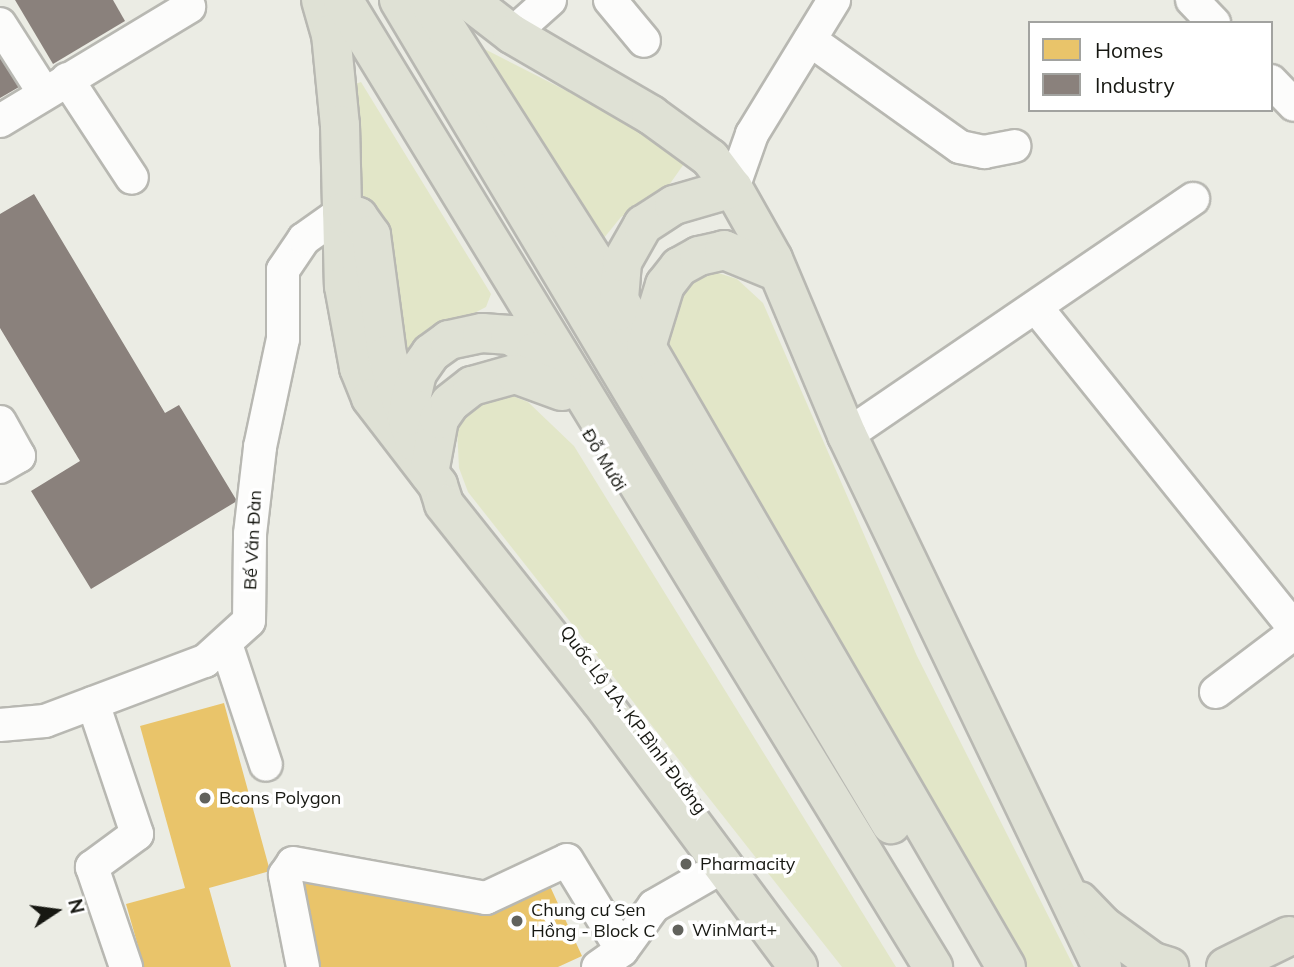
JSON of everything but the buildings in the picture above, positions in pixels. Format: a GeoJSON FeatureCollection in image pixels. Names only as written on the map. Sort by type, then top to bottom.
{"type":"FeatureCollection","features":[{"type":"Feature","properties":{"kind":"highway"},"geometry":{"type":"LineString","coordinates":[[399,0],[629,351],[919,905],[933,967]]}},
{"type":"Feature","properties":{"kind":"highway"},"geometry":{"type":"LineString","coordinates":[[428,0],[619,300]]}},
{"type":"Feature","properties":{"kind":"highway"},"geometry":{"type":"LineString","coordinates":[[468,0],[512,34],[651,115],[710,158],[733,188],[778,272],[847,435],[1102,967]]}},
{"type":"Feature","properties":{"kind":"highway"},"geometry":{"type":"LineString","coordinates":[[326,1],[341,125],[344,286],[359,368],[390,427],[433,479]]}},
{"type":"Feature","properties":{"kind":"highway","name":"Đỗ Mười"},"geometry":{"type":"LineString","coordinates":[[326,1],[542,357],[576,398]]}},
{"type":"Feature","properties":{"kind":"highway","name":"Đỗ Mười"},"geometry":{"type":"LineString","coordinates":[[326,1],[576,398],[919,905]]}},
{"type":"Feature","properties":{"kind":"highway"},"geometry":{"type":"LineString","coordinates":[[629,351],[619,300],[622,262],[643,225],[674,205],[733,188]]}},
{"type":"Feature","properties":{"kind":"highway"},"geometry":{"type":"LineString","coordinates":[[342,212],[358,217],[371,235],[387,355],[407,416],[444,504],[600,700],[798,967]]}},
{"type":"Feature","properties":{"kind":"highway"},"geometry":{"type":"LineString","coordinates":[[629,351],[665,285],[679,267],[698,256],[724,250],[778,272]]}},
{"type":"Feature","properties":{"kind":"highway"},"geometry":{"type":"LineString","coordinates":[[407,416],[417,373],[431,353],[449,340],[482,333],[510,335],[542,357]]}},
{"type":"Feature","properties":{"kind":"highway"},"geometry":{"type":"LineString","coordinates":[[433,479],[439,419],[450,403],[472,386],[515,374],[576,398]]}},
{"type":"Feature","properties":{"kind":"highway","name":"Quốc Lộ 1A, KP.Bình Đường"},"geometry":{"type":"LineString","coordinates":[[433,479],[458,489],[820,967]]}},
{"type":"Feature","properties":{"kind":"highway"},"geometry":{"type":"LineString","coordinates":[[1061,882],[1102,925],[1153,962],[1169,967]]}},
{"type":"Feature","properties":{"kind":"highway"},"geometry":{"type":"LineString","coordinates":[[907,967],[919,905]]}},
{"type":"Feature","properties":{"kind":"highway"},"geometry":{"type":"LineString","coordinates":[[919,905],[976,967]]}},
{"type":"Feature","properties":{"kind":"highway"},"geometry":{"type":"LineString","coordinates":[[919,905],[1006,967]]}},
{"type":"Feature","properties":{"kind":"highway"},"geometry":{"type":"LineString","coordinates":[[1226,967],[1289,936]]}},
{"type":"Feature","properties":{"kind":"street"},"geometry":{"type":"LineString","coordinates":[[512,34],[550,0]]}},
{"type":"Feature","properties":{"kind":"street"},"geometry":{"type":"LineString","coordinates":[[610,0],[644,41]]}},
{"type":"Feature","properties":{"kind":"street"},"geometry":{"type":"LineString","coordinates":[[733,188],[752,134],[834,0]]}},
{"type":"Feature","properties":{"kind":"street"},"geometry":{"type":"LineString","coordinates":[[1192,0],[1212,21]]}},
{"type":"Feature","properties":{"kind":"street"},"geometry":{"type":"LineString","coordinates":[[0,121],[189,7]]}},
{"type":"Feature","properties":{"kind":"street"},"geometry":{"type":"LineString","coordinates":[[0,24],[56,86],[132,178]]}},
{"type":"Feature","properties":{"kind":"street"},"geometry":{"type":"LineString","coordinates":[[810,40],[960,147],[984,152],[1014,146]]}},
{"type":"Feature","properties":{"kind":"street"},"geometry":{"type":"LineString","coordinates":[[1273,83],[1294,105]]}},
{"type":"Feature","properties":{"kind":"street"},"geometry":{"type":"LineString","coordinates":[[847,435],[1193,199]]}},
{"type":"Feature","properties":{"kind":"street","name":"Bế Văn Đàn"},"geometry":{"type":"LineString","coordinates":[[0,725],[45,721],[205,661],[249,621],[250,534],[260,447],[283,339],[283,270],[304,239],[342,212]]}},
{"type":"Feature","properties":{"kind":"street"},"geometry":{"type":"LineString","coordinates":[[1036,307],[1294,630],[1216,692]]}},
{"type":"Feature","properties":{"kind":"street"},"geometry":{"type":"LineString","coordinates":[[0,422],[19,456],[0,467]]}},
{"type":"Feature","properties":{"kind":"street"},"geometry":{"type":"LineString","coordinates":[[226,644],[266,765]]}},
{"type":"Feature","properties":{"kind":"street"},"geometry":{"type":"LineString","coordinates":[[93,703],[137,834],[92,867],[126,967]]}},
{"type":"Feature","properties":{"kind":"street"},"geometry":{"type":"LineString","coordinates":[[303,967],[285,875],[293,863],[486,898],[567,860],[621,957],[654,906],[722,867]]}},
{"type":"Feature","properties":{"kind":"green space"},"geometry":{"type":"Polygon","coordinates":[[[461,37],[659,138],[686,161],[662,195],[621,217],[595,249],[461,37]]]}},
{"type":"Feature","properties":{"kind":"green space"},"geometry":{"type":"Polygon","coordinates":[[[361,82],[491,294],[486,307],[445,328],[397,372],[358,204],[355,84],[361,82]]]}},
{"type":"Feature","properties":{"kind":"green space"},"geometry":{"type":"Polygon","coordinates":[[[703,268],[737,279],[763,303],[917,656],[1074,967],[1025,967],[670,360],[660,324],[668,286],[703,268]]]}},
{"type":"Feature","properties":{"kind":"green space"},"geometry":{"type":"Polygon","coordinates":[[[510,395],[528,402],[574,446],[896,967],[842,967],[468,492],[459,468],[457,428],[462,417],[483,400],[510,395]]]}},
{"type":"Feature","properties":{"kind":"place","name":"Bcons Polygon"},"geometry":{"type":"Point","coordinates":[205,798]}},
{"type":"Feature","properties":{"kind":"place","name":"Pharmacity"},"geometry":{"type":"Point","coordinates":[686,864]}},
{"type":"Feature","properties":{"kind":"place","name":"Chung cư Sen Hồng - Block C"},"geometry":{"type":"Point","coordinates":[517,921]}},
{"type":"Feature","properties":{"kind":"place","name":"WinMart+"},"geometry":{"type":"Point","coordinates":[678,930]}}]}
